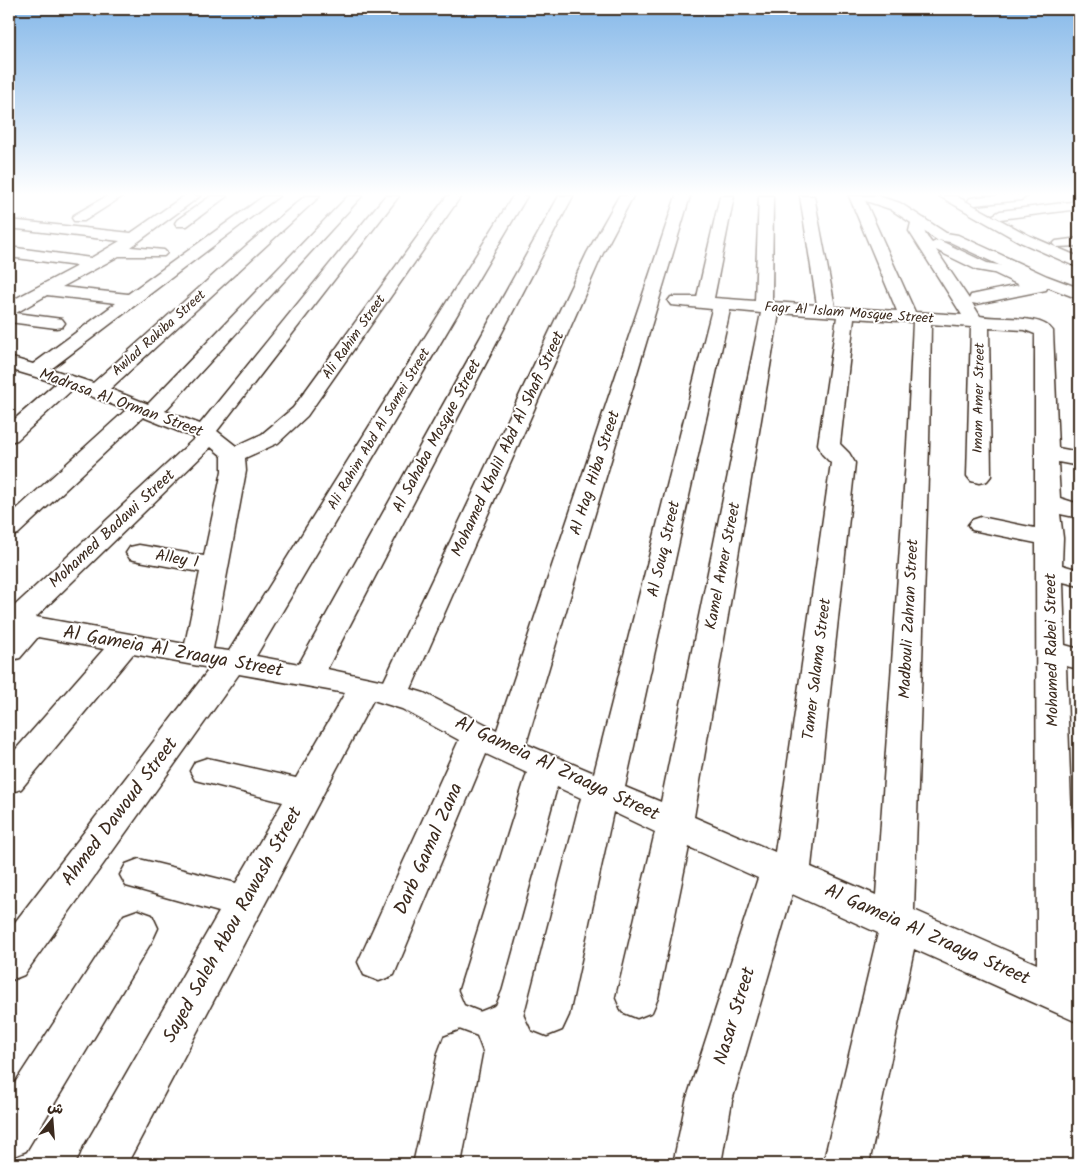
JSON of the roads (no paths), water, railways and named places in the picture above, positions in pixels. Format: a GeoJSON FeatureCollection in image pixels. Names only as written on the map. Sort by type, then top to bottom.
{"type":"FeatureCollection","features":[{"type":"Feature","properties":{"kind":"street"},"geometry":{"type":"LineString","coordinates":[[9,309],[116,251],[159,253]]}},
{"type":"Feature","properties":{"kind":"street"},"geometry":{"type":"LineString","coordinates":[[9,384],[25,367],[132,300],[198,251]]}},
{"type":"Feature","properties":{"kind":"street","name":"Awlad Rakiba Street"},"geometry":{"type":"LineString","coordinates":[[96,391],[249,251]]}},
{"type":"Feature","properties":{"kind":"street"},"geometry":{"type":"LineString","coordinates":[[9,529],[146,411],[302,251]]}},
{"type":"Feature","properties":{"kind":"street","name":"Mohamed Badawi Street"},"geometry":{"type":"LineString","coordinates":[[15,630],[207,434],[349,251]]}},
{"type":"Feature","properties":{"kind":"street","name":"Ali Rahim Street"},"geometry":{"type":"LineString","coordinates":[[233,454],[254,448],[272,439],[300,412],[415,251]]}},
{"type":"Feature","properties":{"kind":"street","name":"Ali Rahim Abd Al Samei Street"},"geometry":{"type":"LineString","coordinates":[[234,662],[486,251]]}},
{"type":"Feature","properties":{"kind":"street","name":"Al Sahaba Mosque Street"},"geometry":{"type":"LineString","coordinates":[[308,676],[537,251]]}},
{"type":"Feature","properties":{"kind":"street","name":"Mohamed Khalil Abd Al Shafi Street"},"geometry":{"type":"LineString","coordinates":[[379,690],[596,251]]}},
{"type":"Feature","properties":{"kind":"street","name":"Al Hag Hiba Street"},"geometry":{"type":"LineString","coordinates":[[493,742],[665,251]]}},
{"type":"Feature","properties":{"kind":"street","name":"Al Souq Street"},"geometry":{"type":"LineString","coordinates":[[547,1015],[603,792],[713,304],[720,251]]}},
{"type":"Feature","properties":{"kind":"street","name":"Kamel Amer Street"},"geometry":{"type":"LineString","coordinates":[[637,998],[675,824],[767,308],[766,251]]}},
{"type":"Feature","properties":{"kind":"street"},"geometry":{"type":"LineString","coordinates":[[821,251],[837,312]]}},
{"type":"Feature","properties":{"kind":"street"},"geometry":{"type":"LineString","coordinates":[[883,251],[915,317]]}},
{"type":"Feature","properties":{"kind":"street"},"geometry":{"type":"LineString","coordinates":[[930,251],[978,321]]}},
{"type":"Feature","properties":{"kind":"street"},"geometry":{"type":"LineString","coordinates":[[951,251],[979,265],[998,270],[1034,287]]}},
{"type":"Feature","properties":{"kind":"street"},"geometry":{"type":"LineString","coordinates":[[980,251],[1051,284],[1079,294]]}},
{"type":"Feature","properties":{"kind":"street"},"geometry":{"type":"LineString","coordinates":[[1051,251],[1079,263]]}},
{"type":"Feature","properties":{"kind":"street"},"geometry":{"type":"LineString","coordinates":[[9,252],[42,256],[111,272]]}},
{"type":"Feature","properties":{"kind":"street"},"geometry":{"type":"LineString","coordinates":[[17,268],[42,256]]}},
{"type":"Feature","properties":{"kind":"street"},"geometry":{"type":"LineString","coordinates":[[979,265],[1003,262]]}},
{"type":"Feature","properties":{"kind":"street"},"geometry":{"type":"LineString","coordinates":[[952,271],[973,287],[997,294],[1051,284]]}},
{"type":"Feature","properties":{"kind":"street"},"geometry":{"type":"LineString","coordinates":[[17,289],[132,300]]}},
{"type":"Feature","properties":{"kind":"street"},"geometry":{"type":"LineString","coordinates":[[1017,290],[1023,319]]}},
{"type":"Feature","properties":{"kind":"street","name":"Fagr Al Islam Mosque Street"},"geometry":{"type":"LineString","coordinates":[[676,301],[978,321],[1023,319]]}},
{"type":"Feature","properties":{"kind":"street","name":"Tamer Salama Street"},"geometry":{"type":"LineString","coordinates":[[786,873],[843,463],[841,458],[830,449],[829,444],[837,312]]}},
{"type":"Feature","properties":{"kind":"street"},"geometry":{"type":"LineString","coordinates":[[9,317],[56,323]]}},
{"type":"Feature","properties":{"kind":"street","name":"Madbouli Zahran Street"},"geometry":{"type":"LineString","coordinates":[[846,1162],[897,921],[918,445],[915,317]]}},
{"type":"Feature","properties":{"kind":"street","name":"Mohamed Rabei Street"},"geometry":{"type":"LineString","coordinates":[[1023,319],[1045,333],[1050,570],[1066,655],[1069,998]]}},
{"type":"Feature","properties":{"kind":"street","name":"Imam Amer Street"},"geometry":{"type":"LineString","coordinates":[[978,321],[978,476]]}},
{"type":"Feature","properties":{"kind":"street","name":"Madrasa Al Orman Street"},"geometry":{"type":"LineString","coordinates":[[25,367],[70,381],[207,434],[233,454]]}},
{"type":"Feature","properties":{"kind":"street"},"geometry":{"type":"LineString","coordinates":[[9,435],[70,381]]}},
{"type":"Feature","properties":{"kind":"street"},"geometry":{"type":"LineString","coordinates":[[1048,453],[1079,459]]}},
{"type":"Feature","properties":{"kind":"street"},"geometry":{"type":"LineString","coordinates":[[197,656],[234,471],[233,454]]}},
{"type":"Feature","properties":{"kind":"street"},"geometry":{"type":"LineString","coordinates":[[1049,503],[1079,511]]}},
{"type":"Feature","properties":{"kind":"street"},"geometry":{"type":"LineString","coordinates":[[982,525],[1050,538]]}},
{"type":"Feature","properties":{"kind":"street","name":"Alley 1"},"geometry":{"type":"LineString","coordinates":[[139,553],[215,566]]}},
{"type":"Feature","properties":{"kind":"street"},"geometry":{"type":"LineString","coordinates":[[1050,570],[1079,578]]}},
{"type":"Feature","properties":{"kind":"street","name":"Al Gameia Al Zraaya Street"},"geometry":{"type":"LineString","coordinates":[[15,630],[126,643],[379,690],[432,710],[546,767],[1069,998]]}},
{"type":"Feature","properties":{"kind":"street"},"geometry":{"type":"LineString","coordinates":[[9,780],[126,643]]}},
{"type":"Feature","properties":{"kind":"street","name":"Ahmed Dawoud Street"},"geometry":{"type":"LineString","coordinates":[[9,962],[234,662]]}},
{"type":"Feature","properties":{"kind":"street","name":"Sayed Saleh Abou Rawash Street"},"geometry":{"type":"LineString","coordinates":[[101,1164],[306,794],[379,690]]}},
{"type":"Feature","properties":{"kind":"street","name":"Darb Gamal Zana"},"geometry":{"type":"LineString","coordinates":[[379,962],[493,742]]}},
{"type":"Feature","properties":{"kind":"street"},"geometry":{"type":"LineString","coordinates":[[480,990],[546,767]]}},
{"type":"Feature","properties":{"kind":"street"},"geometry":{"type":"LineString","coordinates":[[207,771],[306,794]]}},
{"type":"Feature","properties":{"kind":"street","name":"Nasar Street"},"geometry":{"type":"LineString","coordinates":[[697,1164],[709,1101],[786,873]]}},
{"type":"Feature","properties":{"kind":"street"},"geometry":{"type":"LineString","coordinates":[[139,875],[246,902]]}},
{"type":"Feature","properties":{"kind":"street"},"geometry":{"type":"LineString","coordinates":[[9,1134],[138,928]]}},
{"type":"Feature","properties":{"kind":"street"},"geometry":{"type":"LineString","coordinates":[[437,1164],[460,1053]]}}]}
